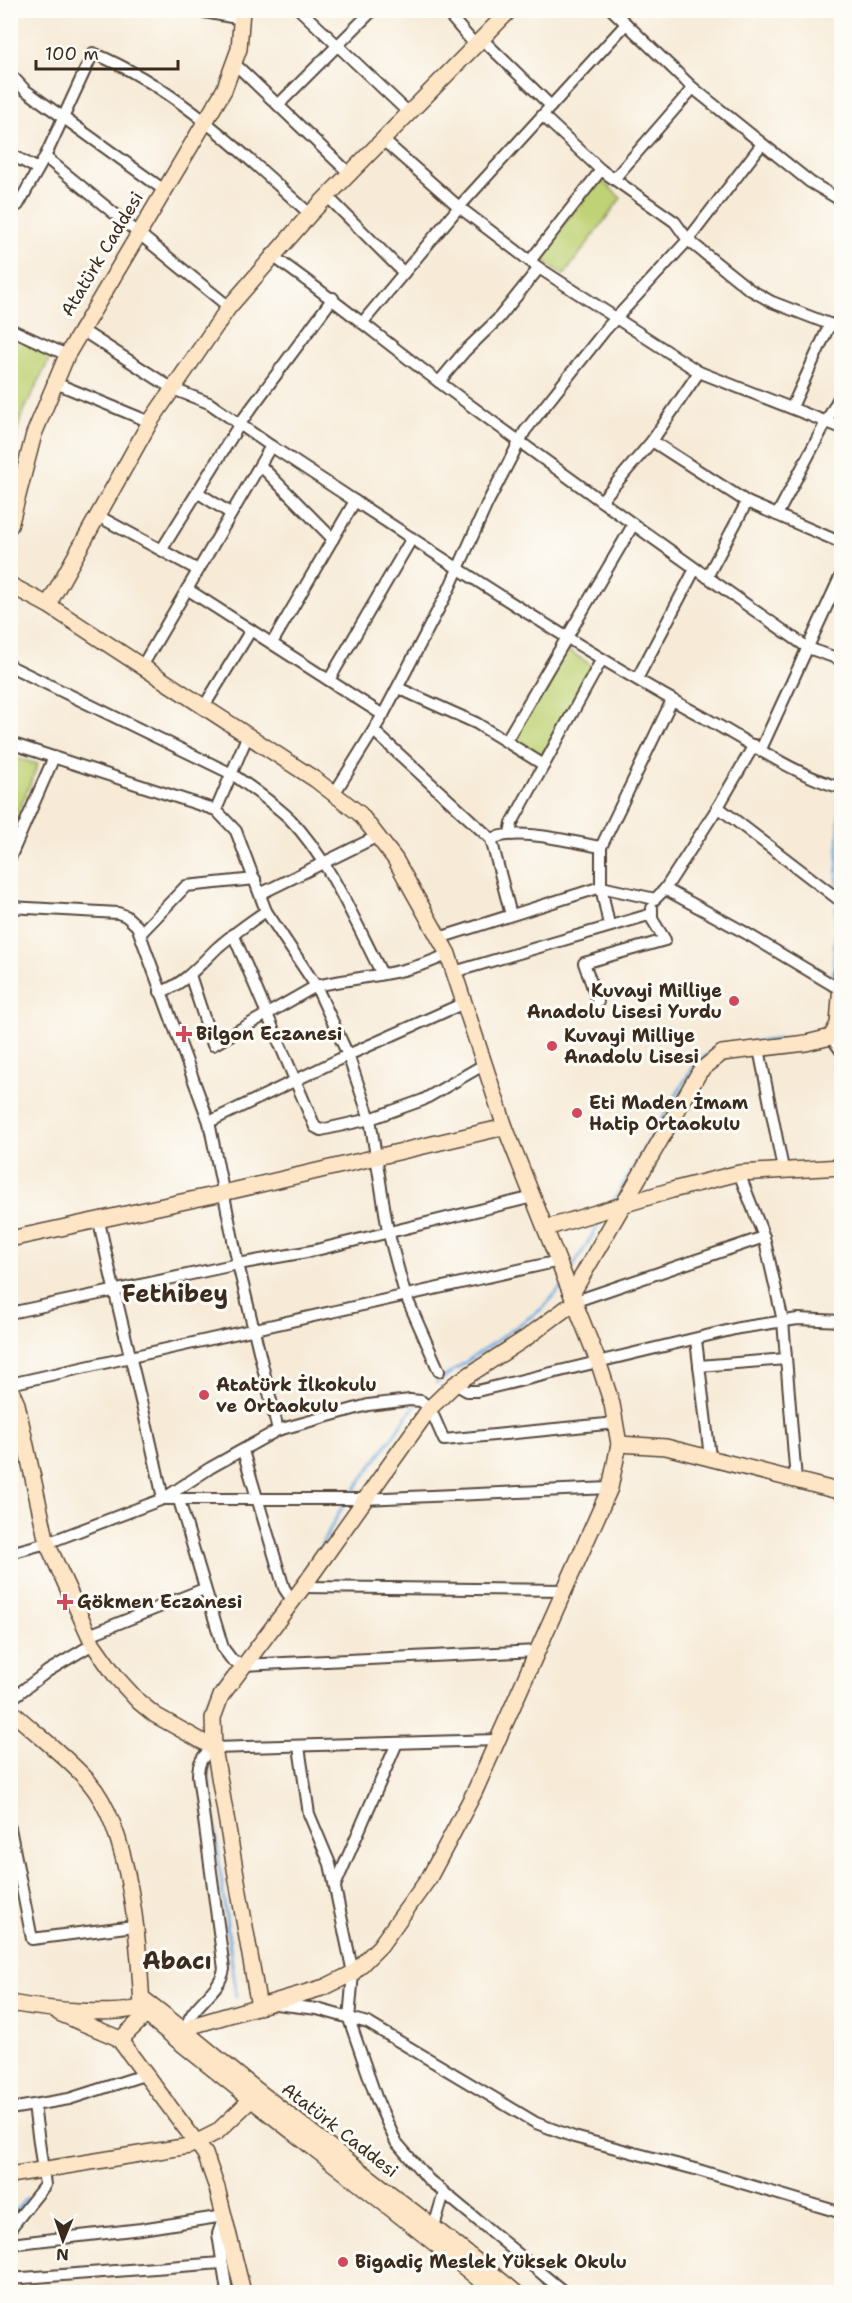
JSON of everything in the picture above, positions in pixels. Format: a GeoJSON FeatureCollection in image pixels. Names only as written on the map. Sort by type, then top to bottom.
{"type":"FeatureCollection","features":[{"type":"Feature","properties":{"kind":"street"},"geometry":{"type":"LineString","coordinates":[[194,10],[242,15]]}},
{"type":"Feature","properties":{"kind":"street"},"geometry":{"type":"LineString","coordinates":[[300,10],[410,114]]}},
{"type":"Feature","properties":{"kind":"street"},"geometry":{"type":"LineString","coordinates":[[279,104],[373,10]]}},
{"type":"Feature","properties":{"kind":"street"},"geometry":{"type":"LineString","coordinates":[[445,10],[551,106]]}},
{"type":"Feature","properties":{"kind":"street"},"geometry":{"type":"LineString","coordinates":[[48,605],[150,422],[229,307],[310,214],[510,10]]}},
{"type":"Feature","properties":{"kind":"street"},"geometry":{"type":"LineString","coordinates":[[612,10],[693,88],[810,182],[842,201]]}},
{"type":"Feature","properties":{"kind":"street","name":"Atatürk Caddesi"},"geometry":{"type":"LineString","coordinates":[[10,526],[34,434],[53,382],[80,329],[224,90],[235,64],[242,15]]}},
{"type":"Feature","properties":{"kind":"street"},"geometry":{"type":"LineString","coordinates":[[362,323],[459,207],[626,24]]}},
{"type":"Feature","properties":{"kind":"street"},"geometry":{"type":"LineString","coordinates":[[10,200],[18,205],[45,157],[93,53],[115,62],[190,108],[310,214]]}},
{"type":"Feature","properties":{"kind":"street"},"geometry":{"type":"LineString","coordinates":[[235,64],[350,174]]}},
{"type":"Feature","properties":{"kind":"street"},"geometry":{"type":"LineString","coordinates":[[10,74],[25,90],[62,118],[164,190]]}},
{"type":"Feature","properties":{"kind":"street"},"geometry":{"type":"LineString","coordinates":[[614,179],[693,88]]}},
{"type":"Feature","properties":{"kind":"street"},"geometry":{"type":"LineString","coordinates":[[543,116],[601,170],[675,222],[687,240],[758,295],[842,328]]}},
{"type":"Feature","properties":{"kind":"street"},"geometry":{"type":"LineString","coordinates":[[383,140],[459,207],[534,264],[699,372],[842,428]]}},
{"type":"Feature","properties":{"kind":"street"},"geometry":{"type":"LineString","coordinates":[[334,794],[375,732],[398,688],[449,589],[519,440],[606,329],[687,240],[762,144]]}},
{"type":"Feature","properties":{"kind":"street"},"geometry":{"type":"LineString","coordinates":[[10,154],[38,169]]}},
{"type":"Feature","properties":{"kind":"street"},"geometry":{"type":"LineString","coordinates":[[45,157],[229,307]]}},
{"type":"Feature","properties":{"kind":"street"},"geometry":{"type":"LineString","coordinates":[[439,382],[498,319],[601,170]]}},
{"type":"Feature","properties":{"kind":"street"},"geometry":{"type":"LineString","coordinates":[[328,196],[404,273]]}},
{"type":"Feature","properties":{"kind":"street"},"geometry":{"type":"LineString","coordinates":[[272,255],[333,298],[439,382],[633,525],[808,648],[842,660]]}},
{"type":"Feature","properties":{"kind":"street"},"geometry":{"type":"LineString","coordinates":[[162,549],[241,423],[333,298]]}},
{"type":"Feature","properties":{"kind":"street"},"geometry":{"type":"LineString","coordinates":[[792,407],[830,324]]}},
{"type":"Feature","properties":{"kind":"street"},"geometry":{"type":"LineString","coordinates":[[10,329],[66,355]]}},
{"type":"Feature","properties":{"kind":"street"},"geometry":{"type":"LineString","coordinates":[[80,329],[174,389],[209,403],[241,423],[355,501],[565,637],[757,747],[824,783],[842,788]]}},
{"type":"Feature","properties":{"kind":"street"},"geometry":{"type":"LineString","coordinates":[[601,501],[652,441],[699,372]]}},
{"type":"Feature","properties":{"kind":"street"},"geometry":{"type":"LineString","coordinates":[[53,382],[150,422]]}},
{"type":"Feature","properties":{"kind":"street"},"geometry":{"type":"LineString","coordinates":[[777,514],[842,392]]}},
{"type":"Feature","properties":{"kind":"street"},"geometry":{"type":"LineString","coordinates":[[652,441],[747,502],[842,543]]}},
{"type":"Feature","properties":{"kind":"street"},"geometry":{"type":"LineString","coordinates":[[141,668],[230,513],[272,446]]}},
{"type":"Feature","properties":{"kind":"street"},"geometry":{"type":"LineString","coordinates":[[260,465],[333,539]]}},
{"type":"Feature","properties":{"kind":"street"},"geometry":{"type":"LineString","coordinates":[[197,492],[230,513]]}},
{"type":"Feature","properties":{"kind":"street"},"geometry":{"type":"LineString","coordinates":[[272,643],[355,501]]}},
{"type":"Feature","properties":{"kind":"street"},"geometry":{"type":"LineString","coordinates":[[707,577],[747,502]]}},
{"type":"Feature","properties":{"kind":"street"},"geometry":{"type":"LineString","coordinates":[[98,516],[198,570]]}},
{"type":"Feature","properties":{"kind":"street"},"geometry":{"type":"LineString","coordinates":[[506,741],[565,637],[633,525]]}},
{"type":"Feature","properties":{"kind":"street"},"geometry":{"type":"LineString","coordinates":[[329,680],[412,538]]}},
{"type":"Feature","properties":{"kind":"street"},"geometry":{"type":"LineString","coordinates":[[637,680],[695,569]]}},
{"type":"Feature","properties":{"kind":"street"},"geometry":{"type":"LineString","coordinates":[[598,1002],[584,963],[665,940],[652,914],[655,899],[665,889],[757,747],[808,648],[842,573]]}},
{"type":"Feature","properties":{"kind":"street"},"geometry":{"type":"LineString","coordinates":[[10,585],[48,605],[334,794],[360,814],[395,859],[448,954],[505,1127],[599,1364],[616,1423],[619,1444],[610,1488],[474,1792],[429,1878],[381,1946],[352,1973],[325,1987],[218,2018],[182,2036]]}},
{"type":"Feature","properties":{"kind":"street"},"geometry":{"type":"LineString","coordinates":[[187,589],[383,716]]}},
{"type":"Feature","properties":{"kind":"street"},"geometry":{"type":"LineString","coordinates":[[203,708],[251,630]]}},
{"type":"Feature","properties":{"kind":"street"},"geometry":{"type":"LineString","coordinates":[[510,834],[512,823],[602,658]]}},
{"type":"Feature","properties":{"kind":"street"},"geometry":{"type":"LineString","coordinates":[[10,666],[232,774],[264,796],[292,821],[324,864],[382,974]]}},
{"type":"Feature","properties":{"kind":"street"},"geometry":{"type":"LineString","coordinates":[[398,688],[476,723],[544,765]]}},
{"type":"Feature","properties":{"kind":"street"},"geometry":{"type":"LineString","coordinates":[[609,926],[601,887],[602,847],[672,700]]}},
{"type":"Feature","properties":{"kind":"street"},"geometry":{"type":"LineString","coordinates":[[375,732],[491,839],[511,915]]}},
{"type":"Feature","properties":{"kind":"street"},"geometry":{"type":"LineString","coordinates":[[216,810],[248,737]]}},
{"type":"Feature","properties":{"kind":"street"},"geometry":{"type":"LineString","coordinates":[[10,743],[216,810],[236,831],[266,911],[316,986],[348,1055],[370,1119],[388,1231],[405,1294],[439,1371]]}},
{"type":"Feature","properties":{"kind":"street"},"geometry":{"type":"LineString","coordinates":[[10,858],[54,757]]}},
{"type":"Feature","properties":{"kind":"street"},"geometry":{"type":"LineString","coordinates":[[718,807],[842,902]]}},
{"type":"Feature","properties":{"kind":"street"},"geometry":{"type":"LineString","coordinates":[[491,839],[510,834],[602,847]]}},
{"type":"Feature","properties":{"kind":"street"},"geometry":{"type":"LineString","coordinates":[[260,894],[378,836]]}},
{"type":"Feature","properties":{"kind":"street"},"geometry":{"type":"LineString","coordinates":[[141,933],[186,886],[255,879]]}},
{"type":"Feature","properties":{"kind":"street"},"geometry":{"type":"LineString","coordinates":[[439,938],[601,887],[655,899]]}},
{"type":"Feature","properties":{"kind":"street"},"geometry":{"type":"LineString","coordinates":[[665,889],[841,990]]}},
{"type":"Feature","properties":{"kind":"street"},"geometry":{"type":"LineString","coordinates":[[10,907],[118,913],[133,920],[141,933],[160,992],[209,1122],[238,1264],[278,1430]]}},
{"type":"Feature","properties":{"kind":"street"},"geometry":{"type":"LineString","coordinates":[[160,992],[190,975],[233,934],[266,911]]}},
{"type":"Feature","properties":{"kind":"street"},"geometry":{"type":"LineString","coordinates":[[454,972],[652,914]]}},
{"type":"Feature","properties":{"kind":"street"},"geometry":{"type":"LineString","coordinates":[[233,934],[315,1127],[326,1131],[370,1119],[423,1100],[485,1064]]}},
{"type":"Feature","properties":{"kind":"street"},"geometry":{"type":"LineString","coordinates":[[190,975],[213,1045],[316,986],[425,966],[448,954]]}},
{"type":"Feature","properties":{"kind":"street"},"geometry":{"type":"LineString","coordinates":[[265,2006],[214,1748],[213,1718],[216,1708],[243,1665],[303,1587],[363,1499],[430,1408],[455,1384],[526,1338],[574,1297],[623,1205],[700,1071],[722,1053],[806,1043],[831,1036],[838,1024],[842,971]]}},
{"type":"Feature","properties":{"kind":"street"},"geometry":{"type":"LineString","coordinates":[[209,1122],[348,1055],[464,1003]]}},
{"type":"Feature","properties":{"kind":"street"},"geometry":{"type":"LineString","coordinates":[[831,1036],[842,1052]]}},
{"type":"Feature","properties":{"kind":"street"},"geometry":{"type":"LineString","coordinates":[[759,1049],[783,1169]]}},
{"type":"Feature","properties":{"kind":"street"},"geometry":{"type":"LineString","coordinates":[[10,1239],[224,1193],[505,1127]]}},
{"type":"Feature","properties":{"kind":"street"},"geometry":{"type":"LineString","coordinates":[[546,1228],[739,1173],[842,1167]]}},
{"type":"Feature","properties":{"kind":"street"},"geometry":{"type":"LineString","coordinates":[[739,1173],[764,1237],[783,1320],[796,1480]]}},
{"type":"Feature","properties":{"kind":"street"},"geometry":{"type":"LineString","coordinates":[[10,1312],[114,1292],[238,1264],[312,1251],[533,1197]]}},
{"type":"Feature","properties":{"kind":"street"},"geometry":{"type":"LineString","coordinates":[[99,1221],[163,1499]]}},
{"type":"Feature","properties":{"kind":"street"},"geometry":{"type":"LineString","coordinates":[[574,1297],[764,1237]]}},
{"type":"Feature","properties":{"kind":"street"},"geometry":{"type":"LineString","coordinates":[[498,1740],[214,1748],[155,1715],[139,1702],[117,1678],[91,1640],[47,1544],[17,1404],[10,1386],[131,1355],[559,1261]]}},
{"type":"Feature","properties":{"kind":"street"},"geometry":{"type":"LineString","coordinates":[[455,1384],[467,1391],[477,1391],[783,1320],[842,1321]]}},
{"type":"Feature","properties":{"kind":"street"},"geometry":{"type":"LineString","coordinates":[[696,1340],[710,1457]]}},
{"type":"Feature","properties":{"kind":"street"},"geometry":{"type":"LineString","coordinates":[[699,1366],[786,1359]]}},
{"type":"Feature","properties":{"kind":"street"},"geometry":{"type":"LineString","coordinates":[[10,1553],[47,1544],[163,1499],[278,1430],[368,1405],[416,1400],[430,1408],[444,1440],[616,1423]]}},
{"type":"Feature","properties":{"kind":"street"},"geometry":{"type":"LineString","coordinates":[[619,1444],[666,1447],[842,1492]]}},
{"type":"Feature","properties":{"kind":"street"},"geometry":{"type":"LineString","coordinates":[[243,1451],[284,1588],[292,1600]]}},
{"type":"Feature","properties":{"kind":"street"},"geometry":{"type":"LineString","coordinates":[[163,1499],[363,1499],[610,1488]]}},
{"type":"Feature","properties":{"kind":"street"},"geometry":{"type":"LineString","coordinates":[[179,1500],[223,1648],[232,1660],[243,1665],[538,1651]]}},
{"type":"Feature","properties":{"kind":"street"},"geometry":{"type":"LineString","coordinates":[[303,1587],[565,1590]]}},
{"type":"Feature","properties":{"kind":"street"},"geometry":{"type":"LineString","coordinates":[[10,1700],[91,1640],[204,1589]]}},
{"type":"Feature","properties":{"kind":"street"},"geometry":{"type":"LineString","coordinates":[[10,1710],[89,1782],[114,1826],[125,1865],[146,2006],[123,2037],[118,2038]]}},
{"type":"Feature","properties":{"kind":"street"},"geometry":{"type":"LineString","coordinates":[[335,1886],[397,1743]]}},
{"type":"Feature","properties":{"kind":"street"},"geometry":{"type":"LineString","coordinates":[[299,1747],[309,1814],[330,1864],[352,1973],[349,2019],[376,2100],[396,2142],[429,2180],[564,2292]]}},
{"type":"Feature","properties":{"kind":"street"},"geometry":{"type":"LineString","coordinates":[[182,2036],[191,2014],[218,1984],[224,1969],[198,1775],[201,1759],[214,1748]]}},
{"type":"Feature","properties":{"kind":"street"},"geometry":{"type":"LineString","coordinates":[[10,1828],[32,1939],[134,1926]]}},
{"type":"Feature","properties":{"kind":"street"},"geometry":{"type":"LineString","coordinates":[[10,2003],[53,2011],[118,2038],[198,2143],[212,2169],[243,2292]]}},
{"type":"Feature","properties":{"kind":"street"},"geometry":{"type":"LineString","coordinates":[[53,2011],[146,2006]]}},
{"type":"Feature","properties":{"kind":"street","name":"Atatürk Caddesi"},"geometry":{"type":"LineString","coordinates":[[146,2006],[255,2096],[432,2232],[515,2292]]}},
{"type":"Feature","properties":{"kind":"street"},"geometry":{"type":"LineString","coordinates":[[265,2006],[317,2009],[368,2023],[536,2123],[574,2137],[695,2169],[842,2213]]}},
{"type":"Feature","properties":{"kind":"street"},"geometry":{"type":"LineString","coordinates":[[195,2046],[218,2018]]}},
{"type":"Feature","properties":{"kind":"street"},"geometry":{"type":"LineString","coordinates":[[10,2109],[88,2094],[144,2075]]}},
{"type":"Feature","properties":{"kind":"street"},"geometry":{"type":"LineString","coordinates":[[10,2175],[178,2149],[198,2143],[217,2132],[255,2096]]}},
{"type":"Feature","properties":{"kind":"street"},"geometry":{"type":"LineString","coordinates":[[10,2229],[41,2194],[45,2185],[34,2106]]}},
{"type":"Feature","properties":{"kind":"street"},"geometry":{"type":"LineString","coordinates":[[432,2232],[444,2193]]}},
{"type":"Feature","properties":{"kind":"street"},"geometry":{"type":"LineString","coordinates":[[10,2244],[141,2229],[224,2216]]}},
{"type":"Feature","properties":{"kind":"street"},"geometry":{"type":"LineString","coordinates":[[224,2216],[218,2234],[227,2292]]}},
{"type":"Feature","properties":{"kind":"street","name":"Atatürk Caddesi"},"geometry":{"type":"LineString","coordinates":[[432,2232],[494,2292]]}},
{"type":"Feature","properties":{"kind":"street"},"geometry":{"type":"LineString","coordinates":[[10,2279],[221,2263]]}},
{"type":"Feature","properties":{"kind":"green space"},"geometry":{"type":"Polygon","coordinates":[[[600,179],[621,198],[564,275],[538,256],[600,179]]]}},
{"type":"Feature","properties":{"kind":"green space"},"geometry":{"type":"Polygon","coordinates":[[[11,335],[52,354],[21,417],[11,459],[11,335]]]}},
{"type":"Feature","properties":{"kind":"green space"},"geometry":{"type":"Polygon","coordinates":[[[566,649],[593,666],[540,759],[512,740],[566,649]]]}},
{"type":"Feature","properties":{"kind":"green space"},"geometry":{"type":"Polygon","coordinates":[[[10,757],[38,764],[11,831],[10,757]]]}},
{"type":"Feature","properties":{"kind":"waterway"},"geometry":{"type":"LineString","coordinates":[[837,889],[840,791]]}},
{"type":"Feature","properties":{"kind":"waterway"},"geometry":{"type":"LineString","coordinates":[[833,977],[836,907]]}},
{"type":"Feature","properties":{"kind":"waterway"},"geometry":{"type":"LineString","coordinates":[[831,1012],[833,990]]}},
{"type":"Feature","properties":{"kind":"waterway"},"geometry":{"type":"LineString","coordinates":[[804,1036],[826,1030],[831,1019]]}},
{"type":"Feature","properties":{"kind":"waterway"},"geometry":{"type":"LineString","coordinates":[[613,1202],[694,1065],[719,1046],[780,1039]]}},
{"type":"Feature","properties":{"kind":"waterway"},"geometry":{"type":"LineString","coordinates":[[571,1270],[603,1218]]}},
{"type":"Feature","properties":{"kind":"waterway"},"geometry":{"type":"LineString","coordinates":[[436,1383],[543,1308],[563,1285]]}},
{"type":"Feature","properties":{"kind":"waterway"},"geometry":{"type":"LineString","coordinates":[[355,1489],[416,1404]]}},
{"type":"Feature","properties":{"kind":"waterway"},"geometry":{"type":"LineString","coordinates":[[312,1562],[345,1502]]}},
{"type":"Feature","properties":{"kind":"waterway"},"geometry":{"type":"LineString","coordinates":[[205,1735],[207,1700],[226,1670]]}},
{"type":"Feature","properties":{"kind":"waterway"},"geometry":{"type":"LineString","coordinates":[[206,1759],[236,1996]]}},
{"type":"Feature","properties":{"kind":"waterway"},"geometry":{"type":"LineString","coordinates":[[10,2217],[27,2198]]}},
{"type":"Feature","properties":{"kind":"place","name":"Kuvayi Milliye Anadolu Lisesi Yurdu"},"geometry":{"type":"Point","coordinates":[734,1001]}},
{"type":"Feature","properties":{"kind":"place","name":"Bilgon Eczanesi"},"geometry":{"type":"Point","coordinates":[184,1034]}},
{"type":"Feature","properties":{"kind":"place","name":"Kuvayi Milliye Anadolu Lisesi"},"geometry":{"type":"Point","coordinates":[552,1046]}},
{"type":"Feature","properties":{"kind":"place","name":"Eti Maden İmam Hatip Ortaokulu"},"geometry":{"type":"Point","coordinates":[577,1113]}},
{"type":"Feature","properties":{"kind":"place","name":"Atatürk İlkokulu ve Ortaokulu"},"geometry":{"type":"Point","coordinates":[204,1395]}},
{"type":"Feature","properties":{"kind":"place","name":"Gökmen Eczanesi"},"geometry":{"type":"Point","coordinates":[65,1602]}},
{"type":"Feature","properties":{"kind":"place","name":"Bigadiç Meslek Yüksek Okulu"},"geometry":{"type":"Point","coordinates":[343,2262]}},
{"type":"Feature","properties":{"kind":"district","name":"Fethibey"},"geometry":{"type":"Point","coordinates":[175,1294]}},
{"type":"Feature","properties":{"kind":"district","name":"Abacı"},"geometry":{"type":"Point","coordinates":[177,1961]}}]}
